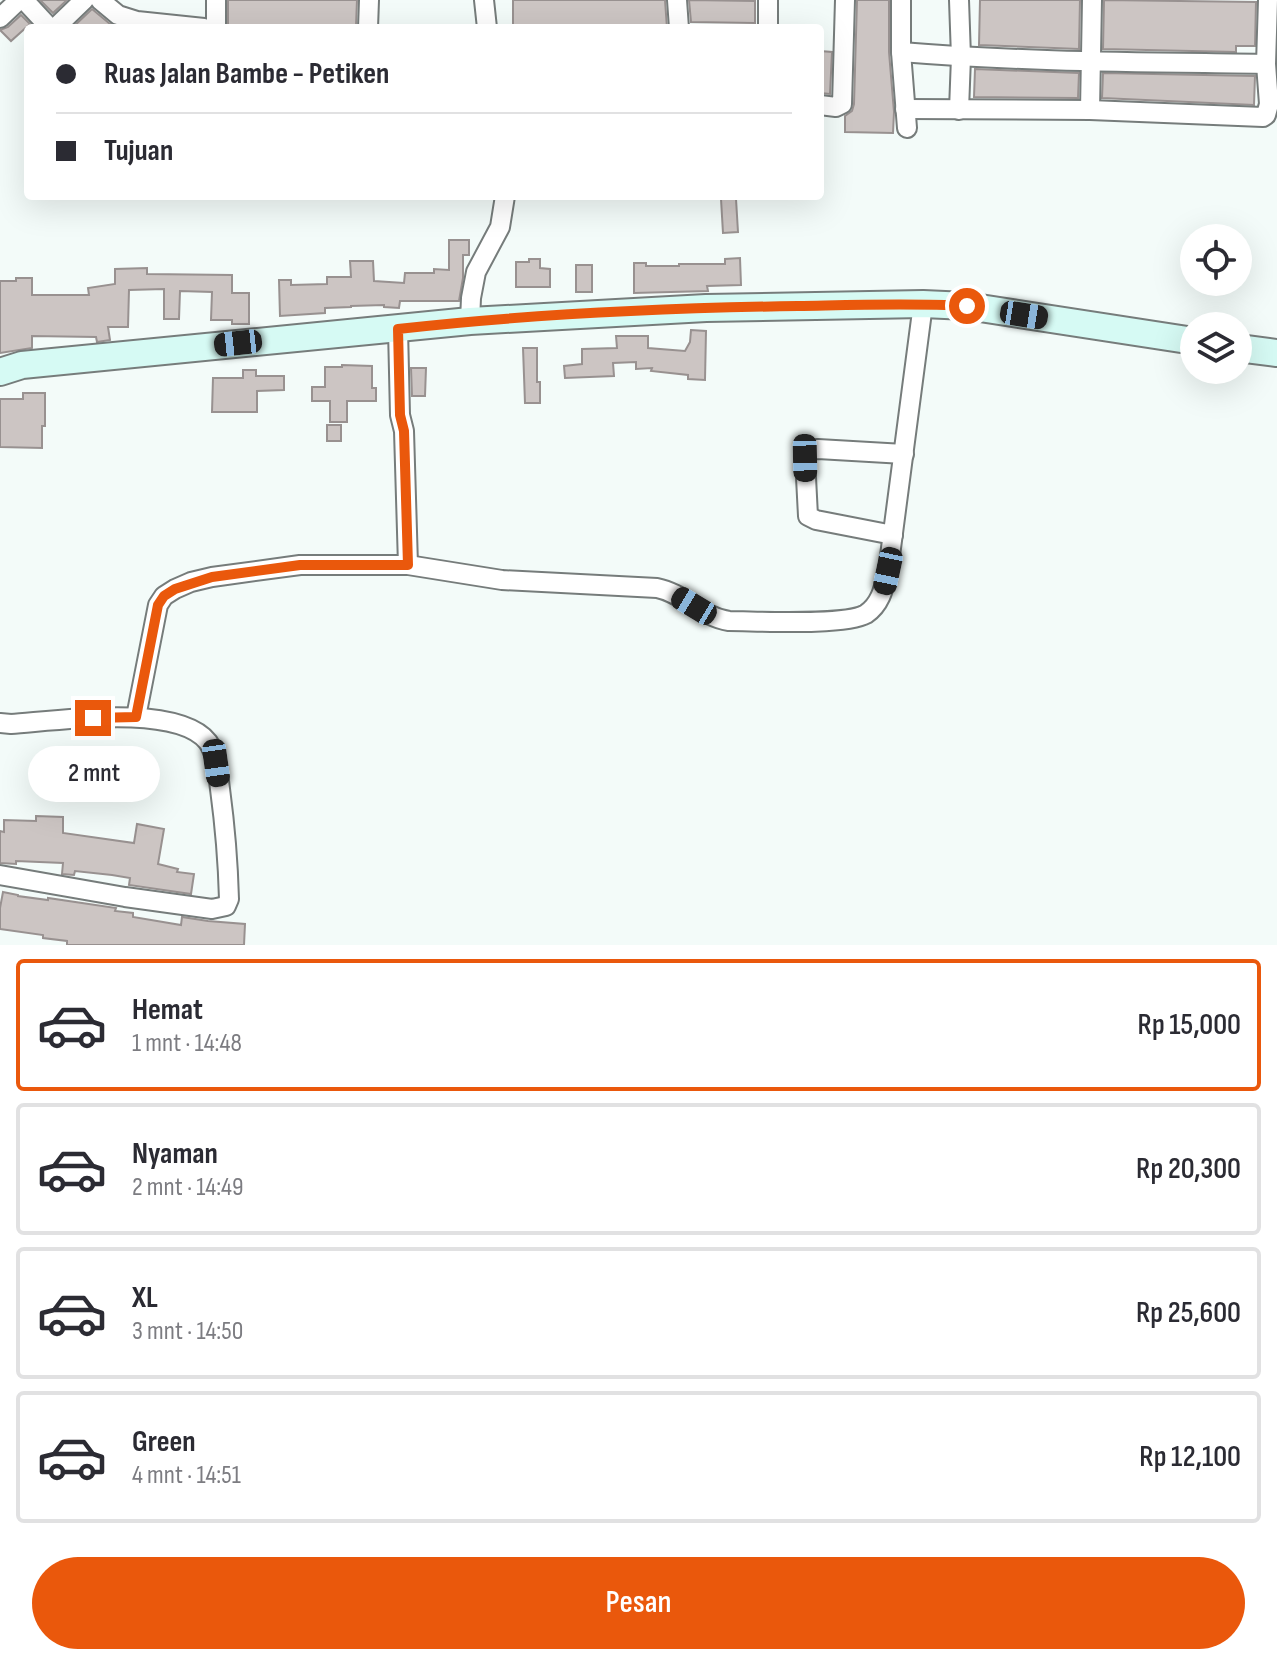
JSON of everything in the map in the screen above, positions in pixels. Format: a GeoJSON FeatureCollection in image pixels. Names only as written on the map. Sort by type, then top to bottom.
{"type":"FeatureCollection","features":[{"type":"Feature","properties":{"kind":"main road"},"geometry":{"type":"LineString","coordinates":[[0,372],[22,365],[300,336],[470,321],[706,308],[967,306],[1180,339]]}},
{"type":"Feature","properties":{"kind":"main road"},"geometry":{"type":"LineString","coordinates":[[1252,350],[1277,353]]}},
{"type":"Feature","properties":{"kind":"street"},"geometry":{"type":"LineString","coordinates":[[0,18],[22,0],[46,24]]}},
{"type":"Feature","properties":{"kind":"street"},"geometry":{"type":"LineString","coordinates":[[59,24],[84,0]]}},
{"type":"Feature","properties":{"kind":"street"},"geometry":{"type":"LineString","coordinates":[[100,0],[118,15],[166,24]]}},
{"type":"Feature","properties":{"kind":"street"},"geometry":{"type":"LineString","coordinates":[[216,0],[216,24]]}},
{"type":"Feature","properties":{"kind":"street"},"geometry":{"type":"LineString","coordinates":[[368,24],[369,0]]}},
{"type":"Feature","properties":{"kind":"street"},"geometry":{"type":"LineString","coordinates":[[484,0],[487,24]]}},
{"type":"Feature","properties":{"kind":"street"},"geometry":{"type":"LineString","coordinates":[[677,0],[679,24]]}},
{"type":"Feature","properties":{"kind":"street"},"geometry":{"type":"LineString","coordinates":[[768,0],[768,24]]}},
{"type":"Feature","properties":{"kind":"street"},"geometry":{"type":"LineString","coordinates":[[824,106],[836,107],[842,104],[845,0]]}},
{"type":"Feature","properties":{"kind":"street"},"geometry":{"type":"LineString","coordinates":[[901,0],[906,119],[959,110],[1090,110],[1263,117],[1269,104],[1266,64],[1268,0]]}},
{"type":"Feature","properties":{"kind":"street"},"geometry":{"type":"LineString","coordinates":[[959,0],[959,110]]}},
{"type":"Feature","properties":{"kind":"street"},"geometry":{"type":"LineString","coordinates":[[1090,110],[1092,0]]}},
{"type":"Feature","properties":{"kind":"street"},"geometry":{"type":"LineString","coordinates":[[901,52],[961,57],[1266,64]]}},
{"type":"Feature","properties":{"kind":"street"},"geometry":{"type":"LineString","coordinates":[[470,321],[476,272],[500,227],[504,200]]}},
{"type":"Feature","properties":{"kind":"street"},"geometry":{"type":"LineString","coordinates":[[136,717],[158,605],[164,596],[175,589],[212,577],[300,565],[408,565],[502,580],[657,588],[667,590],[713,617],[729,621],[831,621],[868,613],[882,596],[893,535],[923,304]]}},
{"type":"Feature","properties":{"kind":"street"},"geometry":{"type":"LineString","coordinates":[[398,329],[408,565]]}},
{"type":"Feature","properties":{"kind":"street"},"geometry":{"type":"LineString","coordinates":[[893,535],[808,516],[805,458],[808,450],[812,449],[904,454]]}},
{"type":"Feature","properties":{"kind":"street"},"geometry":{"type":"LineString","coordinates":[[0,723],[136,717],[187,728],[207,741],[216,763],[227,840],[228,904],[212,909],[0,875]]}},
{"type":"Feature","properties":{"kind":"building"},"geometry":{"type":"Polygon","coordinates":[[[40,0],[67,0],[53,13],[40,0]]]}},
{"type":"Feature","properties":{"kind":"building"},"geometry":{"type":"Polygon","coordinates":[[[228,0],[357,0],[356,24],[228,24],[228,0]]]}},
{"type":"Feature","properties":{"kind":"building"},"geometry":{"type":"Polygon","coordinates":[[[513,0],[665,0],[667,24],[513,24],[513,0]]]}},
{"type":"Feature","properties":{"kind":"building"},"geometry":{"type":"Polygon","coordinates":[[[689,0],[755,1],[755,23],[691,22],[689,0]]]}},
{"type":"Feature","properties":{"kind":"building"},"geometry":{"type":"Polygon","coordinates":[[[857,0],[889,0],[893,133],[845,132],[845,116],[852,111],[854,104],[857,0]]]}},
{"type":"Feature","properties":{"kind":"building"},"geometry":{"type":"Polygon","coordinates":[[[980,0],[1080,0],[1079,49],[979,45],[980,0]]]}},
{"type":"Feature","properties":{"kind":"building"},"geometry":{"type":"Polygon","coordinates":[[[1104,0],[1256,2],[1255,46],[1236,46],[1236,52],[1103,49],[1104,0]]]}},
{"type":"Feature","properties":{"kind":"building"},"geometry":{"type":"Polygon","coordinates":[[[92,9],[110,24],[76,24],[92,9]]]}},
{"type":"Feature","properties":{"kind":"building"},"geometry":{"type":"Polygon","coordinates":[[[21,15],[30,24],[24,24],[24,29],[11,41],[0,30],[21,15]]]}},
{"type":"Feature","properties":{"kind":"building"},"geometry":{"type":"Polygon","coordinates":[[[824,51],[832,52],[830,94],[824,93],[824,51]]]}},
{"type":"Feature","properties":{"kind":"building"},"geometry":{"type":"Polygon","coordinates":[[[975,69],[1079,73],[1078,98],[974,97],[975,69]]]}},
{"type":"Feature","properties":{"kind":"building"},"geometry":{"type":"Polygon","coordinates":[[[1103,73],[1255,76],[1254,105],[1102,98],[1103,73]]]}},
{"type":"Feature","properties":{"kind":"building"},"geometry":{"type":"Polygon","coordinates":[[[721,200],[736,200],[738,232],[723,233],[721,200]]]}},
{"type":"Feature","properties":{"kind":"building"},"geometry":{"type":"Polygon","coordinates":[[[449,240],[469,240],[469,255],[463,255],[459,301],[400,301],[399,308],[351,306],[325,308],[325,313],[280,316],[279,280],[291,280],[291,285],[327,284],[327,277],[351,277],[350,261],[373,261],[374,281],[404,283],[405,273],[449,270],[449,240]]]}},
{"type":"Feature","properties":{"kind":"building"},"geometry":{"type":"Polygon","coordinates":[[[740,258],[741,285],[707,286],[708,291],[634,293],[634,263],[646,263],[646,266],[725,264],[725,259],[740,258]]]}},
{"type":"Feature","properties":{"kind":"building"},"geometry":{"type":"Polygon","coordinates":[[[529,259],[540,259],[540,268],[550,269],[550,287],[516,287],[516,262],[529,262],[529,259]]]}},
{"type":"Feature","properties":{"kind":"building"},"geometry":{"type":"Polygon","coordinates":[[[576,265],[592,265],[592,292],[576,292],[576,265]]]}},
{"type":"Feature","properties":{"kind":"building"},"geometry":{"type":"Polygon","coordinates":[[[147,268],[147,274],[232,275],[232,293],[249,293],[249,324],[211,320],[212,292],[180,291],[179,319],[164,319],[164,289],[129,290],[128,327],[108,327],[110,340],[97,342],[96,337],[32,336],[32,348],[0,353],[0,281],[32,278],[32,295],[89,295],[88,288],[115,284],[115,269],[147,268]]]}},
{"type":"Feature","properties":{"kind":"building"},"geometry":{"type":"Polygon","coordinates":[[[691,330],[706,331],[705,380],[651,371],[652,368],[636,369],[636,362],[613,363],[614,376],[565,378],[564,366],[582,364],[582,349],[617,348],[616,336],[648,336],[648,348],[685,351],[691,330]]]}},
{"type":"Feature","properties":{"kind":"building"},"geometry":{"type":"Polygon","coordinates":[[[523,348],[537,348],[540,403],[525,403],[523,348]]]}},
{"type":"Feature","properties":{"kind":"building"},"geometry":{"type":"Polygon","coordinates":[[[372,366],[372,388],[376,388],[376,401],[347,401],[347,422],[330,422],[330,401],[312,401],[312,387],[325,387],[325,367],[372,366]]]}},
{"type":"Feature","properties":{"kind":"building"},"geometry":{"type":"Polygon","coordinates":[[[411,368],[426,368],[425,396],[412,396],[411,368]]]}},
{"type":"Feature","properties":{"kind":"building"},"geometry":{"type":"Polygon","coordinates":[[[243,370],[256,370],[256,376],[284,376],[284,390],[257,391],[257,412],[212,412],[213,378],[243,378],[243,370]]]}},
{"type":"Feature","properties":{"kind":"building"},"geometry":{"type":"Polygon","coordinates":[[[23,393],[45,393],[42,448],[0,447],[0,399],[23,399],[23,393]]]}},
{"type":"Feature","properties":{"kind":"building"},"geometry":{"type":"Polygon","coordinates":[[[327,425],[341,425],[341,441],[327,441],[327,425]]]}},
{"type":"Feature","properties":{"kind":"building"},"geometry":{"type":"Polygon","coordinates":[[[36,816],[63,817],[63,833],[134,843],[137,824],[164,829],[158,864],[178,869],[177,872],[194,874],[191,894],[129,885],[130,878],[112,875],[75,871],[74,875],[62,874],[63,863],[0,863],[0,831],[4,832],[4,820],[36,821],[36,816]]]}},
{"type":"Feature","properties":{"kind":"building"},"geometry":{"type":"Polygon","coordinates":[[[3,892],[116,908],[115,911],[133,913],[133,917],[181,925],[182,917],[245,924],[244,945],[67,945],[67,941],[43,938],[43,935],[0,929],[3,892]]]}},
{"type":"Feature","properties":{"kind":"route"},"geometry":{"type":"LineString","coordinates":[[93,718],[136,717],[154,617],[164,596],[175,589],[212,577],[300,565],[408,565],[398,329],[470,321],[706,308],[967,306]]}}]}
